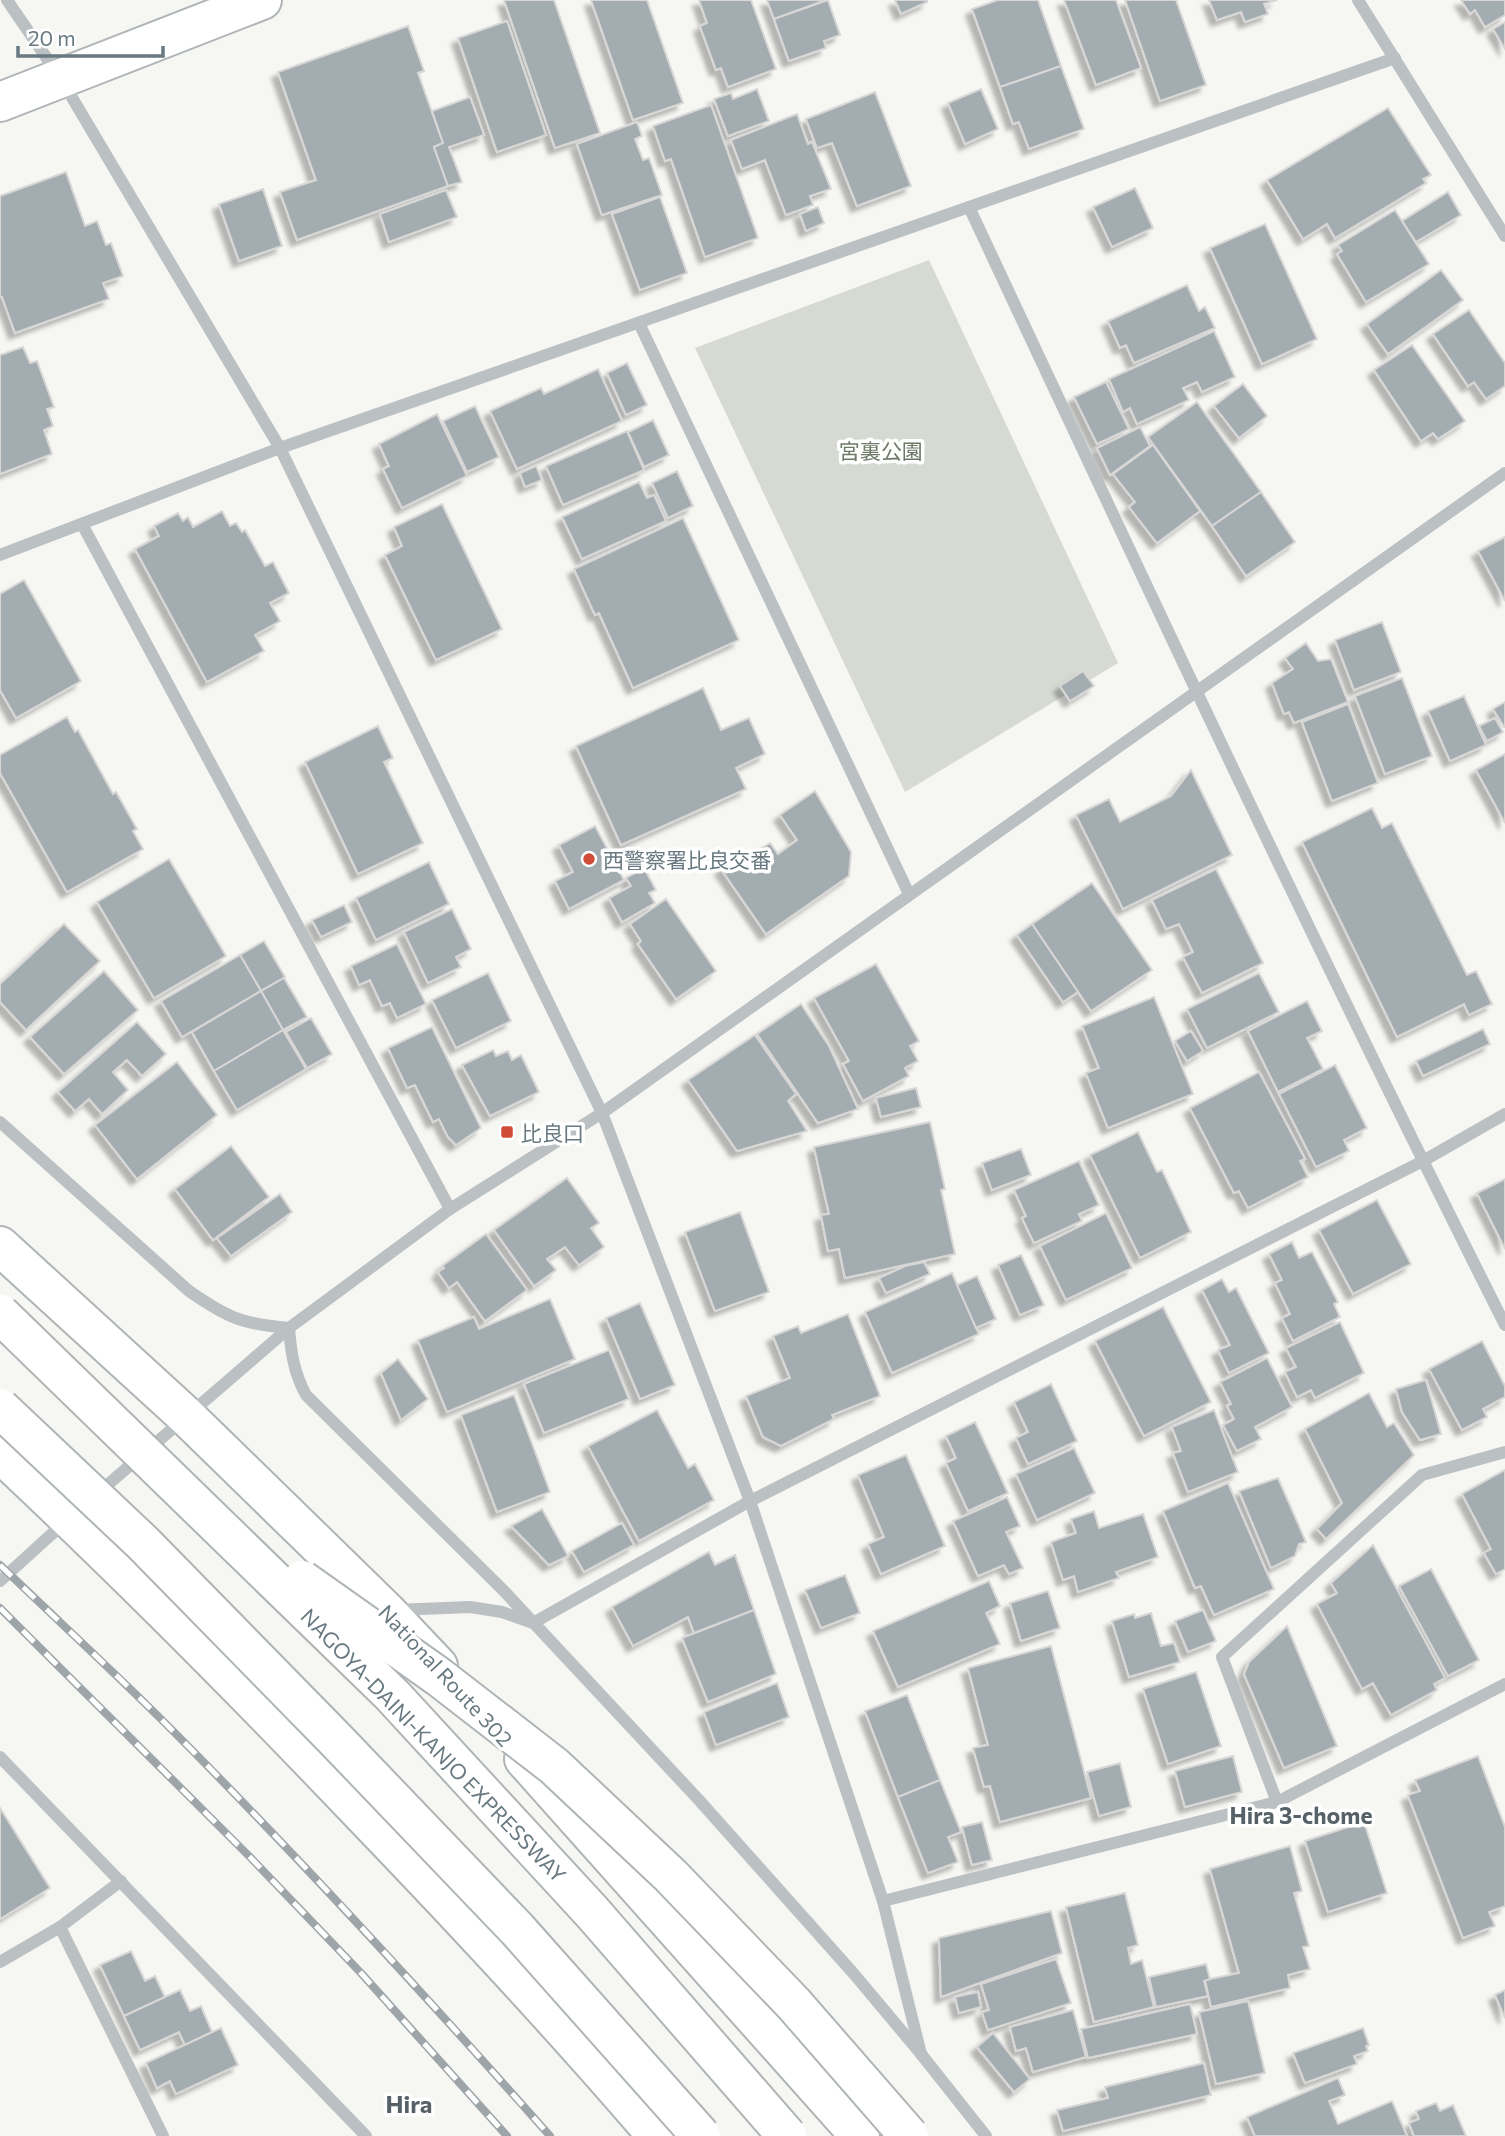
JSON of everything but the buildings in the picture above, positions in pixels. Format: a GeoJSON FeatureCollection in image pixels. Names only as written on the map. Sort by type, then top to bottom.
{"type":"FeatureCollection","features":[{"type":"Feature","properties":{"kind":"main road"},"geometry":{"type":"LineString","coordinates":[[0,102],[262,0]]}},
{"type":"Feature","properties":{"kind":"main road","name":"National Route 302"},"geometry":{"type":"LineString","coordinates":[[0,1246],[186,1416],[386,1611],[573,1812],[859,2136]]}},
{"type":"Feature","properties":{"kind":"main road","name":"NAGOYA-DAINI-KANJO EXPRESSWAY"},"geometry":{"type":"LineString","coordinates":[[0,1314],[392,1695],[593,1912],[787,2136]]}},
{"type":"Feature","properties":{"kind":"main road"},"geometry":{"type":"LineString","coordinates":[[0,1408],[143,1543],[345,1750],[517,1929],[701,2136]]}},
{"type":"Feature","properties":{"kind":"main road"},"geometry":{"type":"LineString","coordinates":[[0,1454],[79,1510],[282,1731],[469,1926],[657,2136]]}},
{"type":"Feature","properties":{"kind":"main road"},"geometry":{"type":"LineString","coordinates":[[206,1512],[439,1676],[554,1766],[671,1876],[794,2004],[909,2136]]}},
{"type":"Feature","properties":{"kind":"street"},"geometry":{"type":"LineString","coordinates":[[7,0],[61,79],[280,448],[602,1113],[750,1501],[883,1901],[921,2054]]}},
{"type":"Feature","properties":{"kind":"street"},"geometry":{"type":"LineString","coordinates":[[1358,0],[1505,236]]}},
{"type":"Feature","properties":{"kind":"street"},"geometry":{"type":"LineString","coordinates":[[0,555],[280,448],[1395,58]]}},
{"type":"Feature","properties":{"kind":"street"},"geometry":{"type":"LineString","coordinates":[[969,207],[1195,691],[1505,1325]]}},
{"type":"Feature","properties":{"kind":"street"},"geometry":{"type":"LineString","coordinates":[[639,323],[909,894]]}},
{"type":"Feature","properties":{"kind":"street"},"geometry":{"type":"LineString","coordinates":[[0,1581],[289,1328],[450,1209],[602,1113],[1505,473]]}},
{"type":"Feature","properties":{"kind":"street"},"geometry":{"type":"LineString","coordinates":[[82,524],[450,1209]]}},
{"type":"Feature","properties":{"kind":"street"},"geometry":{"type":"LineString","coordinates":[[386,1611],[470,1606],[502,1612],[533,1623],[750,1501],[1423,1161],[1505,1114]]}},
{"type":"Feature","properties":{"kind":"street"},"geometry":{"type":"LineString","coordinates":[[0,1122],[189,1291],[219,1312],[252,1325],[289,1328]]}},
{"type":"Feature","properties":{"kind":"street"},"geometry":{"type":"LineString","coordinates":[[289,1328],[296,1376],[306,1395],[503,1590],[698,1799],[921,2054],[986,2136]]}},
{"type":"Feature","properties":{"kind":"street"},"geometry":{"type":"LineString","coordinates":[[1277,1802],[1222,1657],[1422,1475],[1505,1452]]}},
{"type":"Feature","properties":{"kind":"street"},"geometry":{"type":"LineString","coordinates":[[883,1901],[1277,1802],[1505,1684]]}},
{"type":"Feature","properties":{"kind":"street"},"geometry":{"type":"LineString","coordinates":[[0,1757],[366,2136]]}},
{"type":"Feature","properties":{"kind":"street"},"geometry":{"type":"LineString","coordinates":[[0,1962],[60,1927],[121,1881]]}},
{"type":"Feature","properties":{"kind":"street"},"geometry":{"type":"LineString","coordinates":[[60,1927],[163,2136]]}},
{"type":"Feature","properties":{"kind":"green space","name":"宮裏公園"},"geometry":{"type":"Polygon","coordinates":[[[929,260],[1118,663],[905,792],[695,348],[929,260]]]}},
{"type":"Feature","properties":{"kind":"railway"},"geometry":{"type":"LineString","coordinates":[[0,1565],[214,1772],[408,1978],[550,2136]]}},
{"type":"Feature","properties":{"kind":"railway"},"geometry":{"type":"LineString","coordinates":[[0,1608],[250,1857],[361,1973],[507,2136]]}},
{"type":"Feature","properties":{"kind":"place","name":"西警察署比良交番"},"geometry":{"type":"Point","coordinates":[589,859]}},
{"type":"Feature","properties":{"kind":"place","name":"比良口"},"geometry":{"type":"Point","coordinates":[507,1132]}},
{"type":"Feature","properties":{"kind":"district","name":"Hira 3-chome"},"geometry":{"type":"Point","coordinates":[1301,1815]}},
{"type":"Feature","properties":{"kind":"district","name":"Hira"},"geometry":{"type":"Point","coordinates":[409,2103]}}]}
